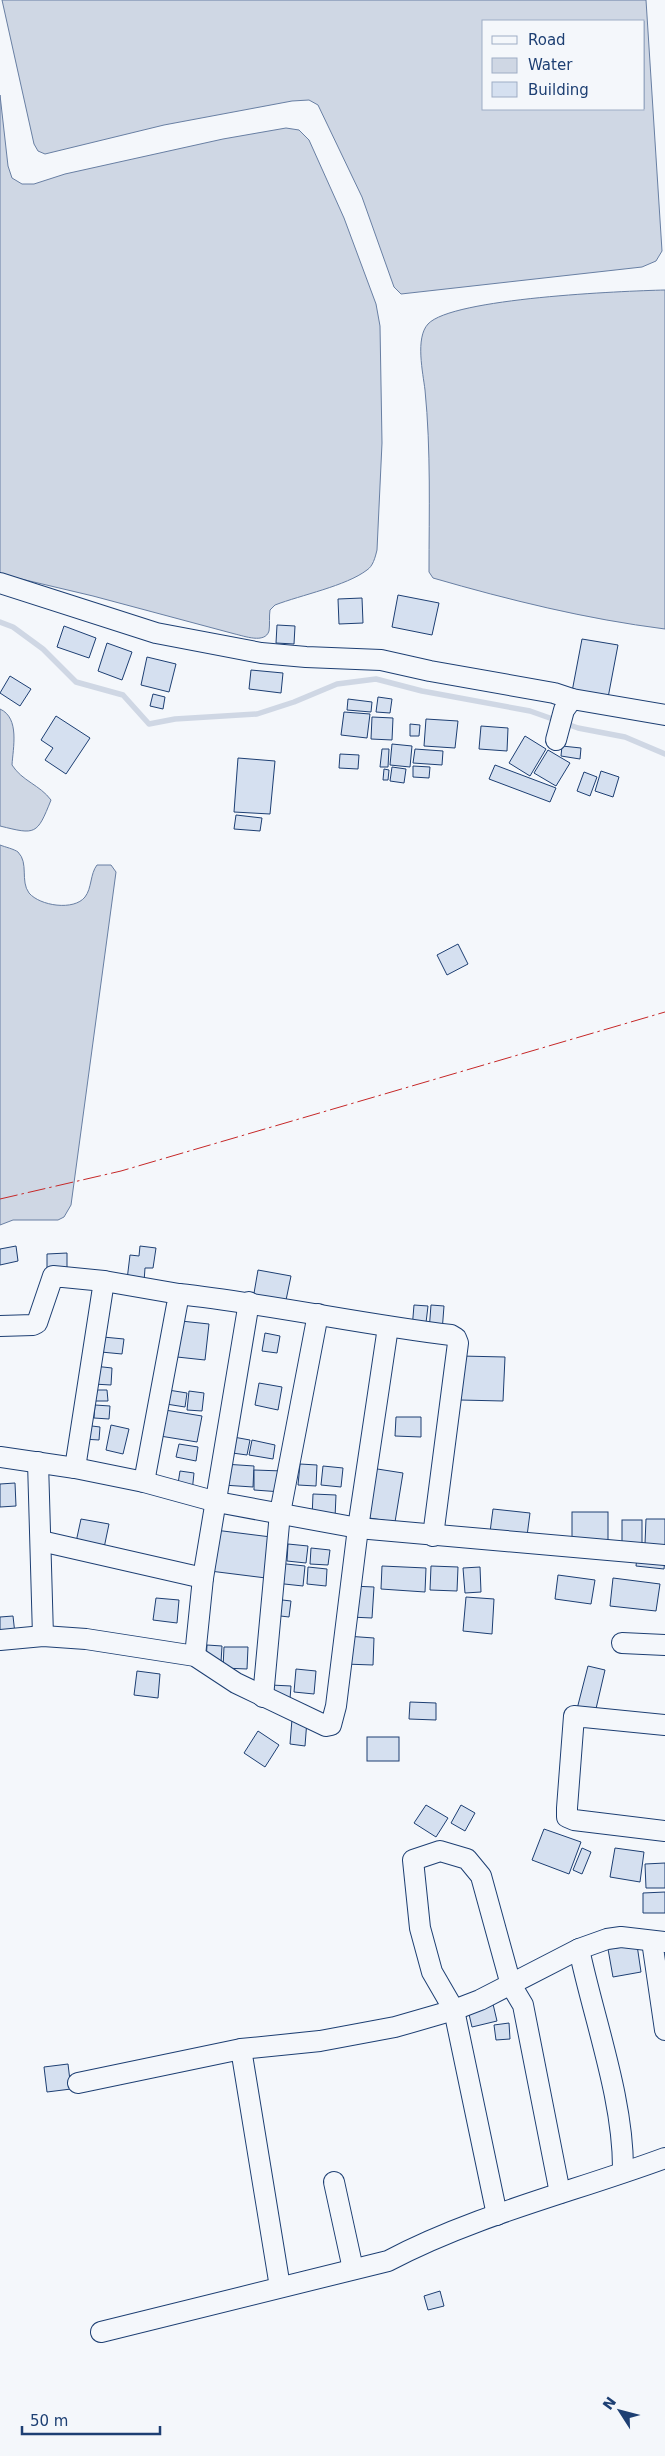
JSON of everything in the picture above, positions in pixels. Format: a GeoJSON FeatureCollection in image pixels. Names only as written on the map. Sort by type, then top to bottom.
{"type":"FeatureCollection","features":[{"type":"Feature","properties":{"kind":"street"},"geometry":{"type":"LineString","coordinates":[[0,583],[156,633],[261,653],[306,658],[381,660],[430,672],[554,693],[568,705],[665,715]]}},
{"type":"Feature","properties":{"kind":"street"},"geometry":{"type":"LineString","coordinates":[[557,736],[568,705]]}},
{"type":"Feature","properties":{"kind":"street"},"geometry":{"type":"LineString","coordinates":[[0,1326],[33,1325],[37,1323],[53,1276],[104,1281],[178,1294],[249,1302],[388,1327],[451,1334],[458,1343],[433,1536]]}},
{"type":"Feature","properties":{"kind":"street"},"geometry":{"type":"LineString","coordinates":[[75,1468],[104,1281]]}},
{"type":"Feature","properties":{"kind":"street"},"geometry":{"type":"LineString","coordinates":[[144,1482],[178,1294]]}},
{"type":"Feature","properties":{"kind":"street"},"geometry":{"type":"LineString","coordinates":[[195,1656],[203,1578],[249,1302]]}},
{"type":"Feature","properties":{"kind":"street"},"geometry":{"type":"LineString","coordinates":[[263,1697],[280,1513],[318,1314]]}},
{"type":"Feature","properties":{"kind":"street"},"geometry":{"type":"LineString","coordinates":[[0,1640],[42,1636],[86,1638],[195,1656],[236,1683],[263,1697],[326,1726],[331,1725],[336,1706],[358,1528],[388,1327]]}},
{"type":"Feature","properties":{"kind":"street"},"geometry":{"type":"LineString","coordinates":[[0,1457],[75,1468],[144,1482],[217,1502],[358,1528],[665,1555]]}},
{"type":"Feature","properties":{"kind":"street"},"geometry":{"type":"LineString","coordinates":[[38,1462],[42,1636]]}},
{"type":"Feature","properties":{"kind":"street"},"geometry":{"type":"LineString","coordinates":[[41,1541],[203,1578]]}},
{"type":"Feature","properties":{"kind":"street"},"geometry":{"type":"LineString","coordinates":[[622,1643],[665,1645]]}},
{"type":"Feature","properties":{"kind":"street"},"geometry":{"type":"LineString","coordinates":[[665,1724],[574,1716],[567,1817],[574,1820],[665,1831]]}},
{"type":"Feature","properties":{"kind":"street"},"geometry":{"type":"LineString","coordinates":[[497,2214],[454,2010],[432,1972],[420,1928],[413,1860],[440,1851],[467,1859],[481,1876],[511,1985],[523,2005],[560,2193]]}},
{"type":"Feature","properties":{"kind":"street"},"geometry":{"type":"LineString","coordinates":[[78,2083],[241,2049],[320,2041],[395,2027],[454,2010],[511,1985],[580,1949],[621,1937],[659,1942],[665,2030]]}},
{"type":"Feature","properties":{"kind":"street"},"geometry":{"type":"LineString","coordinates":[[580,1949],[587,1989],[611,2078],[624,2154],[624,2172]]}},
{"type":"Feature","properties":{"kind":"street"},"geometry":{"type":"LineString","coordinates":[[241,2049],[280,2288]]}},
{"type":"Feature","properties":{"kind":"street"},"geometry":{"type":"LineString","coordinates":[[101,2332],[388,2261],[421,2244],[497,2214],[665,2158]]}},
{"type":"Feature","properties":{"kind":"street"},"geometry":{"type":"LineString","coordinates":[[334,2182],[353,2270]]}},
{"type":"Feature","properties":{"kind":"water"},"geometry":{"type":"Polygon","coordinates":[[[2,0],[646,0],[662,251],[656,261],[642,267],[401,294],[394,287],[362,197],[318,105],[309,100],[292,101],[164,125],[45,154],[38,151],[34,144],[2,0]]]}},
{"type":"Feature","properties":{"kind":"water"},"geometry":{"type":"Polygon","coordinates":[[[0,95],[8,166],[12,178],[22,184],[34,184],[65,174],[223,139],[286,128],[299,130],[309,140],[344,218],[376,304],[380,326],[382,443],[377,550],[371,566],[358,576],[275,605],[270,610],[269,631],[263,637],[244,636],[93,596],[0,574],[0,95]]]}},
{"type":"Feature","properties":{"kind":"water"},"geometry":{"type":"Polygon","coordinates":[[[665,290],[665,629],[606,620],[548,608],[433,578],[429,572],[428,435],[421,356],[422,338],[428,324],[443,315],[502,302],[578,294],[665,290]]]}},
{"type":"Feature","properties":{"kind":"water"},"geometry":{"type":"Polygon","coordinates":[[[0,709],[6,713],[13,726],[12,765],[51,800],[42,820],[34,830],[21,831],[0,826],[0,709]]]}},
{"type":"Feature","properties":{"kind":"water"},"geometry":{"type":"Polygon","coordinates":[[[0,845],[18,852],[23,861],[26,888],[34,897],[49,904],[73,904],[85,897],[97,865],[111,865],[116,872],[71,1205],[64,1217],[58,1220],[13,1220],[0,1225],[0,845]]]}},
{"type":"Feature","properties":{"kind":"building"},"geometry":{"type":"Polygon","coordinates":[[[398,595],[439,603],[432,635],[392,627],[398,595]]]}},
{"type":"Feature","properties":{"kind":"building"},"geometry":{"type":"Polygon","coordinates":[[[362,598],[363,623],[339,624],[338,599],[362,598]]]}},
{"type":"Feature","properties":{"kind":"building"},"geometry":{"type":"Polygon","coordinates":[[[277,625],[295,626],[294,644],[276,643],[277,625]]]}},
{"type":"Feature","properties":{"kind":"building"},"geometry":{"type":"Polygon","coordinates":[[[64,626],[96,638],[89,658],[57,647],[64,626]]]}},
{"type":"Feature","properties":{"kind":"building"},"geometry":{"type":"Polygon","coordinates":[[[582,639],[618,645],[607,703],[571,697],[582,639]]]}},
{"type":"Feature","properties":{"kind":"building"},"geometry":{"type":"Polygon","coordinates":[[[107,643],[132,652],[122,680],[98,671],[107,643]]]}},
{"type":"Feature","properties":{"kind":"building"},"geometry":{"type":"Polygon","coordinates":[[[147,657],[176,664],[169,692],[141,685],[147,657]]]}},
{"type":"Feature","properties":{"kind":"building"},"geometry":{"type":"Polygon","coordinates":[[[251,670],[283,673],[281,693],[249,689],[251,670]]]}},
{"type":"Feature","properties":{"kind":"building"},"geometry":{"type":"Polygon","coordinates":[[[10,676],[31,689],[20,706],[0,693],[10,676]]]}},
{"type":"Feature","properties":{"kind":"building"},"geometry":{"type":"Polygon","coordinates":[[[153,694],[165,697],[163,709],[150,706],[153,694]]]}},
{"type":"Feature","properties":{"kind":"building"},"geometry":{"type":"Polygon","coordinates":[[[378,697],[392,699],[390,713],[376,712],[378,697]]]}},
{"type":"Feature","properties":{"kind":"building"},"geometry":{"type":"Polygon","coordinates":[[[348,699],[372,702],[371,712],[347,710],[348,699]]]}},
{"type":"Feature","properties":{"kind":"building"},"geometry":{"type":"Polygon","coordinates":[[[344,712],[370,714],[367,738],[341,735],[344,712]]]}},
{"type":"Feature","properties":{"kind":"building"},"geometry":{"type":"Polygon","coordinates":[[[56,716],[90,738],[66,774],[45,760],[53,748],[41,740],[56,716]]]}},
{"type":"Feature","properties":{"kind":"building"},"geometry":{"type":"Polygon","coordinates":[[[372,717],[393,718],[392,740],[371,739],[372,717]]]}},
{"type":"Feature","properties":{"kind":"building"},"geometry":{"type":"Polygon","coordinates":[[[426,719],[458,721],[455,748],[424,746],[426,719]]]}},
{"type":"Feature","properties":{"kind":"building"},"geometry":{"type":"Polygon","coordinates":[[[410,724],[420,725],[419,736],[410,736],[410,724]]]}},
{"type":"Feature","properties":{"kind":"building"},"geometry":{"type":"Polygon","coordinates":[[[481,726],[508,728],[507,751],[479,749],[481,726]]]}},
{"type":"Feature","properties":{"kind":"building"},"geometry":{"type":"Polygon","coordinates":[[[525,736],[546,749],[530,776],[509,763],[525,736]]]}},
{"type":"Feature","properties":{"kind":"building"},"geometry":{"type":"Polygon","coordinates":[[[392,744],[412,746],[410,767],[390,765],[392,744]]]}},
{"type":"Feature","properties":{"kind":"building"},"geometry":{"type":"Polygon","coordinates":[[[562,746],[581,748],[580,759],[561,756],[562,746]]]}},
{"type":"Feature","properties":{"kind":"building"},"geometry":{"type":"Polygon","coordinates":[[[382,749],[389,749],[388,767],[380,767],[382,749]]]}},
{"type":"Feature","properties":{"kind":"building"},"geometry":{"type":"Polygon","coordinates":[[[415,749],[443,751],[442,765],[413,763],[415,749]]]}},
{"type":"Feature","properties":{"kind":"building"},"geometry":{"type":"Polygon","coordinates":[[[548,750],[570,763],[556,786],[534,773],[548,750]]]}},
{"type":"Feature","properties":{"kind":"building"},"geometry":{"type":"Polygon","coordinates":[[[340,754],[359,755],[358,769],[339,768],[340,754]]]}},
{"type":"Feature","properties":{"kind":"building"},"geometry":{"type":"Polygon","coordinates":[[[238,758],[275,761],[270,814],[234,812],[238,758]]]}},
{"type":"Feature","properties":{"kind":"building"},"geometry":{"type":"Polygon","coordinates":[[[495,765],[556,788],[550,802],[489,779],[495,765]]]}},
{"type":"Feature","properties":{"kind":"building"},"geometry":{"type":"Polygon","coordinates":[[[413,766],[430,767],[429,778],[413,777],[413,766]]]}},
{"type":"Feature","properties":{"kind":"building"},"geometry":{"type":"Polygon","coordinates":[[[392,767],[406,769],[404,783],[390,781],[392,767]]]}},
{"type":"Feature","properties":{"kind":"building"},"geometry":{"type":"Polygon","coordinates":[[[384,769],[389,770],[388,780],[383,780],[384,769]]]}},
{"type":"Feature","properties":{"kind":"building"},"geometry":{"type":"Polygon","coordinates":[[[601,771],[619,777],[613,797],[595,791],[601,771]]]}},
{"type":"Feature","properties":{"kind":"building"},"geometry":{"type":"Polygon","coordinates":[[[584,772],[597,777],[590,796],[577,791],[584,772]]]}},
{"type":"Feature","properties":{"kind":"building"},"geometry":{"type":"Polygon","coordinates":[[[236,815],[262,818],[260,831],[234,829],[236,815]]]}},
{"type":"Feature","properties":{"kind":"building"},"geometry":{"type":"Polygon","coordinates":[[[458,944],[468,964],[447,975],[437,955],[458,944]]]}},
{"type":"Feature","properties":{"kind":"building"},"geometry":{"type":"Polygon","coordinates":[[[16,1246],[18,1261],[0,1265],[0,1249],[16,1246]]]}},
{"type":"Feature","properties":{"kind":"building"},"geometry":{"type":"Polygon","coordinates":[[[140,1246],[156,1248],[153,1268],[145,1268],[144,1282],[127,1280],[130,1255],[139,1256],[140,1246]]]}},
{"type":"Feature","properties":{"kind":"building"},"geometry":{"type":"Polygon","coordinates":[[[67,1253],[67,1271],[47,1271],[47,1254],[67,1253]]]}},
{"type":"Feature","properties":{"kind":"building"},"geometry":{"type":"Polygon","coordinates":[[[258,1270],[291,1276],[285,1305],[253,1299],[258,1270]]]}},
{"type":"Feature","properties":{"kind":"building"},"geometry":{"type":"Polygon","coordinates":[[[414,1305],[428,1306],[425,1331],[412,1329],[414,1305]]]}},
{"type":"Feature","properties":{"kind":"building"},"geometry":{"type":"Polygon","coordinates":[[[431,1305],[444,1306],[442,1332],[429,1331],[431,1305]]]}},
{"type":"Feature","properties":{"kind":"building"},"geometry":{"type":"Polygon","coordinates":[[[181,1321],[209,1324],[205,1360],[177,1357],[181,1321]]]}},
{"type":"Feature","properties":{"kind":"building"},"geometry":{"type":"Polygon","coordinates":[[[265,1333],[280,1336],[277,1353],[262,1351],[265,1333]]]}},
{"type":"Feature","properties":{"kind":"building"},"geometry":{"type":"Polygon","coordinates":[[[103,1337],[124,1339],[122,1354],[101,1352],[103,1337]]]}},
{"type":"Feature","properties":{"kind":"building"},"geometry":{"type":"Polygon","coordinates":[[[461,1356],[505,1357],[503,1401],[460,1400],[461,1356]]]}},
{"type":"Feature","properties":{"kind":"building"},"geometry":{"type":"Polygon","coordinates":[[[94,1366],[112,1368],[111,1385],[93,1384],[94,1366]]]}},
{"type":"Feature","properties":{"kind":"building"},"geometry":{"type":"Polygon","coordinates":[[[259,1383],[282,1387],[278,1410],[255,1405],[259,1383]]]}},
{"type":"Feature","properties":{"kind":"building"},"geometry":{"type":"Polygon","coordinates":[[[162,1389],[187,1393],[185,1407],[160,1403],[162,1389]]]}},
{"type":"Feature","properties":{"kind":"building"},"geometry":{"type":"Polygon","coordinates":[[[92,1390],[107,1390],[108,1401],[92,1401],[92,1390]]]}},
{"type":"Feature","properties":{"kind":"building"},"geometry":{"type":"Polygon","coordinates":[[[189,1391],[204,1393],[202,1411],[187,1410],[189,1391]]]}},
{"type":"Feature","properties":{"kind":"building"},"geometry":{"type":"Polygon","coordinates":[[[95,1405],[110,1406],[109,1419],[94,1418],[95,1405]]]}},
{"type":"Feature","properties":{"kind":"building"},"geometry":{"type":"Polygon","coordinates":[[[165,1410],[202,1416],[197,1442],[160,1436],[165,1410]]]}},
{"type":"Feature","properties":{"kind":"building"},"geometry":{"type":"Polygon","coordinates":[[[396,1417],[421,1417],[421,1437],[395,1436],[396,1417]]]}},
{"type":"Feature","properties":{"kind":"building"},"geometry":{"type":"Polygon","coordinates":[[[84,1425],[100,1427],[99,1440],[83,1439],[84,1425]]]}},
{"type":"Feature","properties":{"kind":"building"},"geometry":{"type":"Polygon","coordinates":[[[111,1425],[129,1429],[123,1454],[106,1450],[111,1425]]]}},
{"type":"Feature","properties":{"kind":"building"},"geometry":{"type":"Polygon","coordinates":[[[228,1436],[250,1440],[247,1455],[225,1452],[228,1436]]]}},
{"type":"Feature","properties":{"kind":"building"},"geometry":{"type":"Polygon","coordinates":[[[252,1440],[275,1445],[273,1459],[249,1455],[252,1440]]]}},
{"type":"Feature","properties":{"kind":"building"},"geometry":{"type":"Polygon","coordinates":[[[179,1444],[198,1447],[196,1461],[176,1457],[179,1444]]]}},
{"type":"Feature","properties":{"kind":"building"},"geometry":{"type":"Polygon","coordinates":[[[224,1464],[254,1466],[253,1487],[223,1485],[224,1464]]]}},
{"type":"Feature","properties":{"kind":"building"},"geometry":{"type":"Polygon","coordinates":[[[300,1464],[317,1465],[316,1486],[298,1485],[300,1464]]]}},
{"type":"Feature","properties":{"kind":"building"},"geometry":{"type":"Polygon","coordinates":[[[323,1466],[343,1468],[341,1487],[321,1485],[323,1466]]]}},
{"type":"Feature","properties":{"kind":"building"},"geometry":{"type":"Polygon","coordinates":[[[371,1468],[403,1473],[395,1522],[363,1517],[371,1468]]]}},
{"type":"Feature","properties":{"kind":"building"},"geometry":{"type":"Polygon","coordinates":[[[254,1470],[283,1471],[282,1492],[254,1490],[254,1470]]]}},
{"type":"Feature","properties":{"kind":"building"},"geometry":{"type":"Polygon","coordinates":[[[180,1471],[194,1473],[192,1492],[177,1490],[180,1471]]]}},
{"type":"Feature","properties":{"kind":"building"},"geometry":{"type":"Polygon","coordinates":[[[15,1483],[16,1506],[0,1507],[0,1484],[15,1483]]]}},
{"type":"Feature","properties":{"kind":"building"},"geometry":{"type":"Polygon","coordinates":[[[313,1494],[336,1495],[335,1518],[312,1518],[313,1494]]]}},
{"type":"Feature","properties":{"kind":"building"},"geometry":{"type":"Polygon","coordinates":[[[493,1509],[530,1513],[527,1536],[490,1532],[493,1509]]]}},
{"type":"Feature","properties":{"kind":"building"},"geometry":{"type":"Polygon","coordinates":[[[572,1512],[608,1512],[608,1543],[572,1543],[572,1512]]]}},
{"type":"Feature","properties":{"kind":"building"},"geometry":{"type":"Polygon","coordinates":[[[81,1519],[109,1524],[104,1548],[76,1542],[81,1519]]]}},
{"type":"Feature","properties":{"kind":"building"},"geometry":{"type":"Polygon","coordinates":[[[646,1519],[665,1519],[665,1545],[645,1544],[646,1519]]]}},
{"type":"Feature","properties":{"kind":"building"},"geometry":{"type":"Polygon","coordinates":[[[622,1520],[642,1520],[642,1544],[622,1544],[622,1520]]]}},
{"type":"Feature","properties":{"kind":"building"},"geometry":{"type":"Polygon","coordinates":[[[215,1530],[271,1537],[266,1578],[210,1571],[215,1530]]]}},
{"type":"Feature","properties":{"kind":"building"},"geometry":{"type":"Polygon","coordinates":[[[288,1544],[308,1546],[306,1563],[287,1561],[288,1544]]]}},
{"type":"Feature","properties":{"kind":"building"},"geometry":{"type":"Polygon","coordinates":[[[311,1548],[330,1550],[328,1565],[310,1564],[311,1548]]]}},
{"type":"Feature","properties":{"kind":"building"},"geometry":{"type":"Polygon","coordinates":[[[637,1557],[665,1559],[664,1569],[636,1566],[637,1557]]]}},
{"type":"Feature","properties":{"kind":"building"},"geometry":{"type":"Polygon","coordinates":[[[277,1563],[305,1566],[303,1586],[275,1583],[277,1563]]]}},
{"type":"Feature","properties":{"kind":"building"},"geometry":{"type":"Polygon","coordinates":[[[382,1566],[426,1568],[425,1592],[381,1589],[382,1566]]]}},
{"type":"Feature","properties":{"kind":"building"},"geometry":{"type":"Polygon","coordinates":[[[431,1566],[458,1567],[457,1591],[430,1590],[431,1566]]]}},
{"type":"Feature","properties":{"kind":"building"},"geometry":{"type":"Polygon","coordinates":[[[308,1567],[327,1569],[326,1586],[307,1584],[308,1567]]]}},
{"type":"Feature","properties":{"kind":"building"},"geometry":{"type":"Polygon","coordinates":[[[480,1567],[481,1592],[465,1593],[463,1568],[480,1567]]]}},
{"type":"Feature","properties":{"kind":"building"},"geometry":{"type":"Polygon","coordinates":[[[558,1575],[595,1580],[591,1604],[555,1599],[558,1575]]]}},
{"type":"Feature","properties":{"kind":"building"},"geometry":{"type":"Polygon","coordinates":[[[613,1578],[660,1584],[656,1611],[610,1606],[613,1578]]]}},
{"type":"Feature","properties":{"kind":"building"},"geometry":{"type":"Polygon","coordinates":[[[352,1586],[374,1587],[372,1618],[350,1617],[352,1586]]]}},
{"type":"Feature","properties":{"kind":"building"},"geometry":{"type":"Polygon","coordinates":[[[466,1597],[494,1599],[492,1634],[463,1631],[466,1597]]]}},
{"type":"Feature","properties":{"kind":"building"},"geometry":{"type":"Polygon","coordinates":[[[156,1598],[179,1600],[177,1623],[153,1620],[156,1598]]]}},
{"type":"Feature","properties":{"kind":"building"},"geometry":{"type":"Polygon","coordinates":[[[274,1599],[291,1601],[289,1617],[272,1615],[274,1599]]]}},
{"type":"Feature","properties":{"kind":"building"},"geometry":{"type":"Polygon","coordinates":[[[13,1616],[15,1634],[0,1636],[0,1617],[13,1616]]]}},
{"type":"Feature","properties":{"kind":"building"},"geometry":{"type":"Polygon","coordinates":[[[346,1636],[374,1638],[373,1665],[344,1664],[346,1636]]]}},
{"type":"Feature","properties":{"kind":"building"},"geometry":{"type":"Polygon","coordinates":[[[207,1645],[222,1646],[221,1662],[206,1661],[207,1645]]]}},
{"type":"Feature","properties":{"kind":"building"},"geometry":{"type":"Polygon","coordinates":[[[224,1647],[248,1647],[247,1669],[223,1668],[224,1647]]]}},
{"type":"Feature","properties":{"kind":"building"},"geometry":{"type":"Polygon","coordinates":[[[588,1666],[605,1670],[595,1713],[577,1709],[588,1666]]]}},
{"type":"Feature","properties":{"kind":"building"},"geometry":{"type":"Polygon","coordinates":[[[296,1669],[316,1671],[314,1694],[294,1692],[296,1669]]]}},
{"type":"Feature","properties":{"kind":"building"},"geometry":{"type":"Polygon","coordinates":[[[137,1671],[160,1674],[158,1698],[134,1695],[137,1671]]]}},
{"type":"Feature","properties":{"kind":"building"},"geometry":{"type":"Polygon","coordinates":[[[271,1685],[291,1686],[290,1699],[270,1698],[271,1685]]]}},
{"type":"Feature","properties":{"kind":"building"},"geometry":{"type":"Polygon","coordinates":[[[410,1702],[436,1703],[436,1720],[409,1719],[410,1702]]]}},
{"type":"Feature","properties":{"kind":"building"},"geometry":{"type":"Polygon","coordinates":[[[292,1719],[307,1720],[305,1746],[290,1744],[292,1719]]]}},
{"type":"Feature","properties":{"kind":"building"},"geometry":{"type":"Polygon","coordinates":[[[258,1731],[279,1745],[265,1767],[244,1753],[258,1731]]]}},
{"type":"Feature","properties":{"kind":"building"},"geometry":{"type":"Polygon","coordinates":[[[367,1737],[399,1737],[399,1761],[367,1761],[367,1737]]]}},
{"type":"Feature","properties":{"kind":"building"},"geometry":{"type":"Polygon","coordinates":[[[426,1805],[448,1818],[436,1837],[414,1823],[426,1805]]]}},
{"type":"Feature","properties":{"kind":"building"},"geometry":{"type":"Polygon","coordinates":[[[461,1805],[475,1813],[465,1831],[451,1823],[461,1805]]]}},
{"type":"Feature","properties":{"kind":"building"},"geometry":{"type":"Polygon","coordinates":[[[544,1829],[581,1842],[569,1874],[532,1860],[544,1829]]]}},
{"type":"Feature","properties":{"kind":"building"},"geometry":{"type":"Polygon","coordinates":[[[582,1848],[591,1852],[582,1874],[573,1870],[582,1848]]]}},
{"type":"Feature","properties":{"kind":"building"},"geometry":{"type":"Polygon","coordinates":[[[615,1848],[644,1852],[640,1882],[610,1877],[615,1848]]]}},
{"type":"Feature","properties":{"kind":"building"},"geometry":{"type":"Polygon","coordinates":[[[665,1863],[665,1888],[646,1888],[645,1864],[665,1863]]]}},
{"type":"Feature","properties":{"kind":"building"},"geometry":{"type":"Polygon","coordinates":[[[665,1892],[665,1913],[643,1913],[643,1893],[665,1892]]]}},
{"type":"Feature","properties":{"kind":"building"},"geometry":{"type":"Polygon","coordinates":[[[637,1945],[641,1972],[613,1977],[608,1949],[637,1945]]]}},
{"type":"Feature","properties":{"kind":"building"},"geometry":{"type":"Polygon","coordinates":[[[493,2004],[497,2021],[472,2027],[468,2010],[493,2004]]]}},
{"type":"Feature","properties":{"kind":"building"},"geometry":{"type":"Polygon","coordinates":[[[509,2023],[510,2039],[496,2040],[494,2025],[509,2023]]]}},
{"type":"Feature","properties":{"kind":"building"},"geometry":{"type":"Polygon","coordinates":[[[68,2064],[71,2089],[47,2092],[44,2067],[68,2064]]]}},
{"type":"Feature","properties":{"kind":"building"},"geometry":{"type":"Polygon","coordinates":[[[440,2291],[444,2306],[428,2310],[424,2296],[440,2291]]]}},
{"type":"Feature","properties":{"kind":"waterway"},"geometry":{"type":"LineString","coordinates":[[0,622],[13,627],[43,649],[76,682],[123,695],[149,724],[175,719],[257,714],[294,702],[337,684],[376,679],[422,691],[530,711],[578,728],[625,737],[665,754]]}},
{"type":"Feature","properties":{"kind":"power"},"geometry":{"type":"LineString","coordinates":[[0,1199],[121,1171],[665,1012]]}}]}
